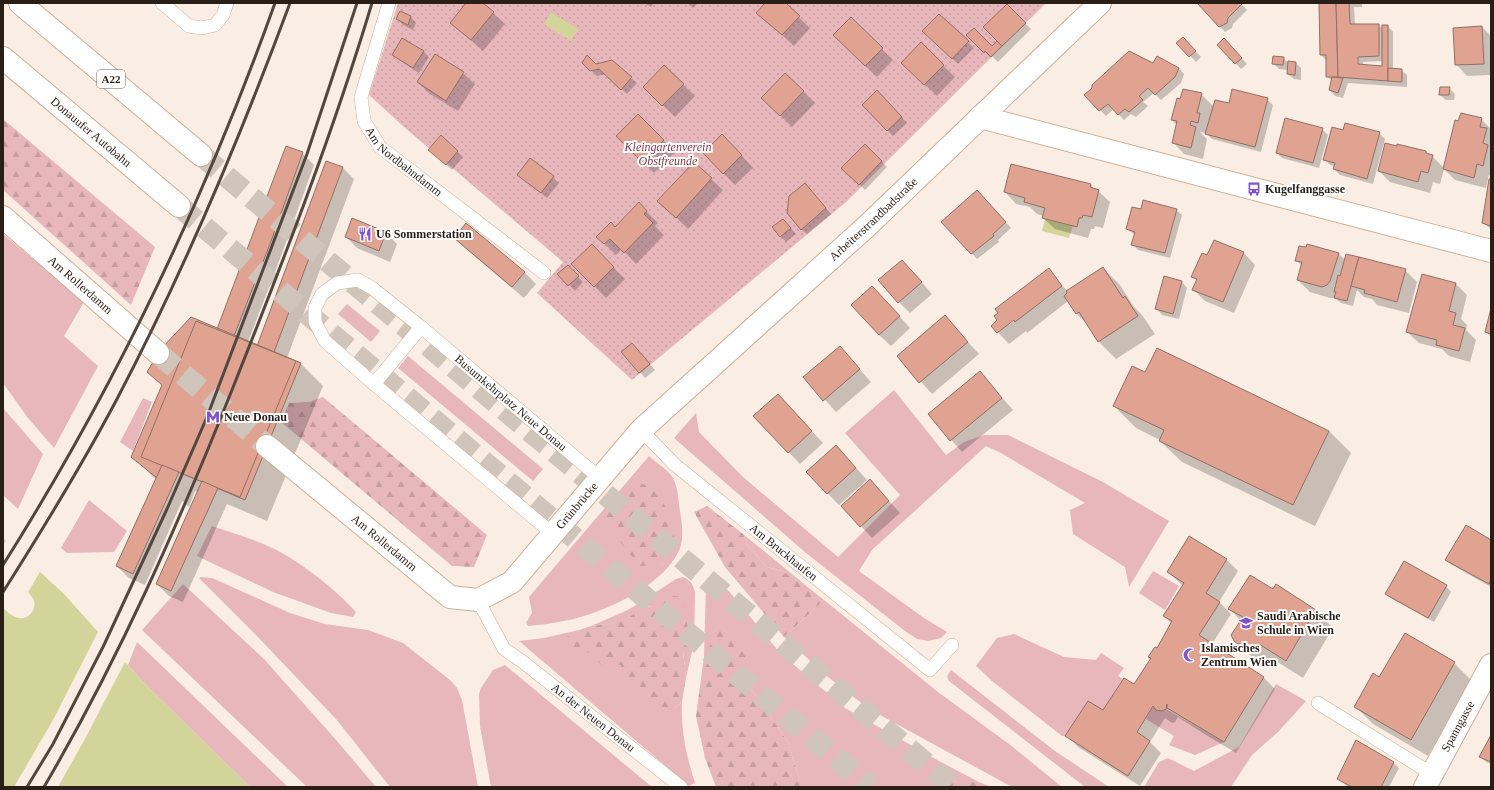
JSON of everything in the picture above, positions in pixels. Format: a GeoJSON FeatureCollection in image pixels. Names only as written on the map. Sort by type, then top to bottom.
{"type":"FeatureCollection","features":[{"type":"Feature","properties":{"kind":"main road","name":"A22"},"geometry":{"type":"LineString","coordinates":[[20,3],[201,155]]}},
{"type":"Feature","properties":{"kind":"main road","name":"Arbeiterstrandbadstraße"},"geometry":{"type":"LineString","coordinates":[[642,430],[867,226],[1100,3]]}},
{"type":"Feature","properties":{"kind":"main road","name":"Donauufer Autobahn"},"geometry":{"type":"LineString","coordinates":[[3,58],[179,206]]}},
{"type":"Feature","properties":{"kind":"main road"},"geometry":{"type":"LineString","coordinates":[[980,117],[1491,251]]}},
{"type":"Feature","properties":{"kind":"main road","name":"Am Rollerdamm"},"geometry":{"type":"LineString","coordinates":[[3,217],[158,353]]}},
{"type":"Feature","properties":{"kind":"main road","name":"Grünbrücke"},"geometry":{"type":"LineString","coordinates":[[478,600],[512,582],[642,430]]}},
{"type":"Feature","properties":{"kind":"main road","name":"Am Rollerdamm"},"geometry":{"type":"LineString","coordinates":[[267,446],[450,597],[478,600]]}},
{"type":"Feature","properties":{"kind":"main road","name":"Spanngasse"},"geometry":{"type":"LineString","coordinates":[[1428,781],[1491,665]]}},
{"type":"Feature","properties":{"kind":"lane"},"geometry":{"type":"LineString","coordinates":[[162,3],[189,26],[202,28],[214,25],[223,15],[227,3]]}},
{"type":"Feature","properties":{"kind":"lane","name":"Am Nordbahndamm"},"geometry":{"type":"LineString","coordinates":[[389,3],[361,97],[364,121],[380,147],[544,273]]}},
{"type":"Feature","properties":{"kind":"lane","name":"Busumkehrplatz Neue Donau"},"geometry":{"type":"LineString","coordinates":[[553,534],[374,384],[326,341],[315,322],[315,308],[322,294],[337,283],[358,280],[372,288],[421,327],[601,479]]}},
{"type":"Feature","properties":{"kind":"lane"},"geometry":{"type":"LineString","coordinates":[[374,384],[421,327]]}},
{"type":"Feature","properties":{"kind":"lane","name":"Am Bruckhaufen"},"geometry":{"type":"LineString","coordinates":[[642,430],[675,465],[930,670],[952,645]]}},
{"type":"Feature","properties":{"kind":"lane","name":"An der Neuen Donau"},"geometry":{"type":"LineString","coordinates":[[478,600],[504,649],[523,662],[681,787]]}},
{"type":"Feature","properties":{"kind":"lane"},"geometry":{"type":"LineString","coordinates":[[1318,703],[1428,781]]}},
{"type":"Feature","properties":{"kind":"green space","name":"Kleingartenverein Obstfreunde"},"geometry":{"type":"Polygon","coordinates":[[[398,3],[1046,3],[845,203],[632,380],[537,293],[563,262],[404,127],[369,95],[398,3]]]}},
{"type":"Feature","properties":{"kind":"green space"},"geometry":{"type":"Polygon","coordinates":[[[3,119],[155,247],[131,305],[3,190],[3,119]]]}},
{"type":"Feature","properties":{"kind":"green space"},"geometry":{"type":"Polygon","coordinates":[[[3,234],[84,302],[64,336],[98,366],[54,448],[28,418],[3,383],[3,234]]]}},
{"type":"Feature","properties":{"kind":"green space"},"geometry":{"type":"Polygon","coordinates":[[[347,304],[380,331],[371,342],[338,314],[347,304]]]}},
{"type":"Feature","properties":{"kind":"green space"},"geometry":{"type":"Polygon","coordinates":[[[408,356],[543,469],[533,481],[398,368],[408,356]]]}},
{"type":"Feature","properties":{"kind":"green space"},"geometry":{"type":"Polygon","coordinates":[[[894,390],[946,455],[964,442],[984,435],[1008,435],[1101,481],[1169,521],[1129,587],[1125,567],[1073,534],[1070,510],[1085,503],[1001,453],[986,446],[872,550],[859,571],[924,618],[947,632],[941,638],[928,641],[917,639],[806,553],[674,438],[696,413],[699,432],[743,477],[838,557],[900,495],[845,433],[894,390]]]}},
{"type":"Feature","properties":{"kind":"green space"},"geometry":{"type":"Polygon","coordinates":[[[323,397],[487,535],[474,567],[452,566],[281,422],[289,403],[309,402],[323,397]]]}},
{"type":"Feature","properties":{"kind":"green space"},"geometry":{"type":"Polygon","coordinates":[[[143,398],[152,402],[133,451],[120,442],[143,398]]]}},
{"type":"Feature","properties":{"kind":"green space"},"geometry":{"type":"Polygon","coordinates":[[[3,408],[43,454],[18,509],[3,495],[3,408]]]}},
{"type":"Feature","properties":{"kind":"green space"},"geometry":{"type":"Polygon","coordinates":[[[649,456],[673,477],[677,491],[682,525],[682,539],[680,548],[672,562],[660,575],[645,587],[610,606],[574,619],[555,623],[528,626],[526,623],[532,613],[529,597],[649,456]],[[675,547],[640,565],[661,565],[675,547]]]}},
{"type":"Feature","properties":{"kind":"green space"},"geometry":{"type":"Polygon","coordinates":[[[637,483],[655,487],[670,515],[676,547],[661,565],[640,566],[601,519],[615,499],[637,483]]]}},
{"type":"Feature","properties":{"kind":"green space"},"geometry":{"type":"Polygon","coordinates":[[[89,500],[127,531],[114,552],[67,553],[61,548],[89,500]]]}},
{"type":"Feature","properties":{"kind":"green space"},"geometry":{"type":"Polygon","coordinates":[[[707,506],[743,534],[748,546],[767,567],[782,571],[809,588],[824,600],[784,637],[725,567],[694,512],[707,506]]]}},
{"type":"Feature","properties":{"kind":"green space"},"geometry":{"type":"Polygon","coordinates":[[[212,526],[249,538],[293,559],[316,576],[347,603],[356,612],[353,617],[331,613],[273,592],[197,556],[212,526]]]}},
{"type":"Feature","properties":{"kind":"green space"},"geometry":{"type":"Polygon","coordinates":[[[743,534],[809,588],[782,571],[767,567],[748,546],[743,534]]]}},
{"type":"Feature","properties":{"kind":"green space"},"geometry":{"type":"Polygon","coordinates":[[[1153,571],[1179,586],[1165,610],[1139,593],[1153,571]]]}},
{"type":"Feature","properties":{"kind":"green space"},"geometry":{"type":"Polygon","coordinates":[[[683,577],[691,583],[695,592],[694,643],[686,678],[683,651],[652,607],[643,606],[631,617],[608,624],[591,626],[628,610],[676,579],[683,577]]]}},
{"type":"Feature","properties":{"kind":"green space"},"geometry":{"type":"Polygon","coordinates":[[[199,578],[212,578],[290,613],[325,624],[368,630],[403,643],[450,680],[457,688],[462,700],[478,787],[390,787],[336,719],[199,578]]]}},
{"type":"Feature","properties":{"kind":"green space"},"geometry":{"type":"Polygon","coordinates":[[[709,580],[722,583],[781,654],[845,708],[979,782],[957,781],[946,787],[799,787],[799,779],[788,742],[739,672],[704,656],[706,586],[709,580]]]}},
{"type":"Feature","properties":{"kind":"green space"},"geometry":{"type":"Polygon","coordinates":[[[183,584],[264,659],[376,787],[307,787],[142,630],[183,584]]]}},
{"type":"Feature","properties":{"kind":"green space"},"geometry":{"type":"Polygon","coordinates":[[[673,596],[683,597],[690,643],[683,652],[686,678],[682,702],[674,709],[657,709],[623,680],[621,665],[602,666],[591,652],[573,655],[565,646],[567,637],[578,633],[579,630],[591,626],[608,624],[630,617],[643,606],[652,607],[656,598],[673,596]]]}},
{"type":"Feature","properties":{"kind":"green space"},"geometry":{"type":"Polygon","coordinates":[[[824,600],[938,692],[1009,744],[1062,787],[1012,787],[869,709],[828,677],[784,637],[824,600]]]}},
{"type":"Feature","properties":{"kind":"green space"},"geometry":{"type":"Polygon","coordinates":[[[720,628],[731,631],[748,661],[748,668],[739,672],[788,742],[799,779],[799,787],[716,787],[705,758],[696,716],[704,656],[720,628]]]}},
{"type":"Feature","properties":{"kind":"green space"},"geometry":{"type":"Polygon","coordinates":[[[579,630],[578,633],[591,652],[621,665],[674,709],[682,702],[682,723],[685,743],[695,783],[689,786],[519,641],[544,638],[579,630]]]}},
{"type":"Feature","properties":{"kind":"green space"},"geometry":{"type":"Polygon","coordinates":[[[1014,634],[1064,657],[1096,660],[1101,653],[1124,668],[1118,676],[1123,679],[1103,710],[1088,701],[1065,736],[1062,736],[992,681],[976,666],[997,638],[1014,634]]]}},
{"type":"Feature","properties":{"kind":"green space"},"geometry":{"type":"Polygon","coordinates":[[[137,642],[288,787],[250,787],[142,681],[128,665],[137,642]]]}},
{"type":"Feature","properties":{"kind":"green space"},"geometry":{"type":"Polygon","coordinates":[[[505,665],[652,787],[491,787],[480,726],[479,694],[481,688],[493,670],[505,665]]]}},
{"type":"Feature","properties":{"kind":"green space"},"geometry":{"type":"Polygon","coordinates":[[[951,670],[1055,751],[1109,787],[1085,787],[949,681],[947,676],[951,670]]]}},
{"type":"Feature","properties":{"kind":"green space"},"geometry":{"type":"Polygon","coordinates":[[[1276,684],[1306,701],[1279,731],[1252,755],[1231,787],[1144,787],[1159,762],[1168,758],[1194,771],[1239,747],[1276,684]]]}},
{"type":"Feature","properties":{"kind":"green space"},"geometry":{"type":"Polygon","coordinates":[[[1153,706],[1158,711],[1166,709],[1224,742],[1195,755],[1169,745],[1174,736],[1146,719],[1153,706]]]}},
{"type":"Feature","properties":{"kind":"green space"},"geometry":{"type":"Polygon","coordinates":[[[962,780],[979,782],[992,787],[946,787],[949,783],[962,780]]]}},
{"type":"Feature","properties":{"kind":"shaded area"},"geometry":{"type":"Polygon","coordinates":[[[551,12],[578,29],[571,41],[544,24],[551,12]]]}},
{"type":"Feature","properties":{"kind":"shaded area"},"geometry":{"type":"Polygon","coordinates":[[[1045,219],[1073,226],[1069,238],[1042,231],[1045,219]]]}},
{"type":"Feature","properties":{"kind":"shaded area"},"geometry":{"type":"Polygon","coordinates":[[[3,538],[64,594],[142,681],[250,787],[3,787],[3,608],[14,617],[23,618],[30,615],[32,612],[34,608],[34,601],[22,586],[3,571],[3,538]]]}},
{"type":"Feature","properties":{"kind":"pier"},"geometry":{"type":"Polygon","coordinates":[[[7,539],[41,570],[27,594],[3,574],[3,545],[7,539]]]}},
{"type":"Feature","properties":{"kind":"pier"},"geometry":{"type":"Polygon","coordinates":[[[99,630],[126,660],[86,737],[58,787],[14,787],[53,720],[99,630]]]}},
{"type":"Feature","properties":{"kind":"building"},"geometry":{"type":"Polygon","coordinates":[[[466,3],[483,3],[494,12],[471,40],[450,23],[466,3]]]}},
{"type":"Feature","properties":{"kind":"building"},"geometry":{"type":"Polygon","coordinates":[[[765,3],[786,3],[800,16],[782,35],[756,13],[765,3]]]}},
{"type":"Feature","properties":{"kind":"building"},"geometry":{"type":"Polygon","coordinates":[[[1197,3],[1242,4],[1228,18],[1227,23],[1219,27],[1197,3]]]}},
{"type":"Feature","properties":{"kind":"building"},"geometry":{"type":"Polygon","coordinates":[[[1319,3],[1336,3],[1338,77],[1326,77],[1326,55],[1320,55],[1319,3]]]}},
{"type":"Feature","properties":{"kind":"building"},"geometry":{"type":"Polygon","coordinates":[[[1336,3],[1349,3],[1350,24],[1379,24],[1379,56],[1358,57],[1358,64],[1382,66],[1382,25],[1388,25],[1388,81],[1338,77],[1336,3]]]}},
{"type":"Feature","properties":{"kind":"building"},"geometry":{"type":"Polygon","coordinates":[[[1007,4],[1026,23],[1002,46],[983,27],[1007,4]]]}},
{"type":"Feature","properties":{"kind":"building"},"geometry":{"type":"Polygon","coordinates":[[[400,11],[411,16],[408,25],[396,19],[400,11]]]}},
{"type":"Feature","properties":{"kind":"building"},"geometry":{"type":"Polygon","coordinates":[[[939,14],[969,41],[952,59],[922,31],[939,14]]]}},
{"type":"Feature","properties":{"kind":"building"},"geometry":{"type":"Polygon","coordinates":[[[851,17],[883,48],[865,66],[833,35],[851,17]]]}},
{"type":"Feature","properties":{"kind":"building"},"geometry":{"type":"Polygon","coordinates":[[[1482,26],[1484,64],[1455,65],[1453,28],[1482,26]]]}},
{"type":"Feature","properties":{"kind":"building"},"geometry":{"type":"Polygon","coordinates":[[[974,28],[992,46],[997,41],[1002,46],[991,57],[985,51],[984,53],[966,35],[974,28]]]}},
{"type":"Feature","properties":{"kind":"building"},"geometry":{"type":"Polygon","coordinates":[[[1183,37],[1196,51],[1189,57],[1176,43],[1183,37]]]}},
{"type":"Feature","properties":{"kind":"building"},"geometry":{"type":"Polygon","coordinates":[[[402,38],[424,51],[413,68],[392,55],[402,38]]]}},
{"type":"Feature","properties":{"kind":"building"},"geometry":{"type":"Polygon","coordinates":[[[1224,38],[1242,58],[1235,64],[1217,45],[1224,38]]]}},
{"type":"Feature","properties":{"kind":"building"},"geometry":{"type":"Polygon","coordinates":[[[921,42],[944,65],[924,85],[901,63],[921,42]]]}},
{"type":"Feature","properties":{"kind":"building"},"geometry":{"type":"Polygon","coordinates":[[[1129,51],[1153,63],[1157,56],[1179,68],[1175,77],[1155,95],[1148,88],[1139,96],[1143,100],[1129,112],[1125,109],[1118,115],[1108,104],[1099,111],[1084,95],[1092,88],[1092,85],[1129,51]]]}},
{"type":"Feature","properties":{"kind":"building"},"geometry":{"type":"Polygon","coordinates":[[[435,54],[464,72],[446,101],[417,82],[435,54]]]}},
{"type":"Feature","properties":{"kind":"building"},"geometry":{"type":"Polygon","coordinates":[[[587,55],[596,64],[612,60],[632,77],[621,90],[599,69],[590,71],[582,63],[587,55]]]}},
{"type":"Feature","properties":{"kind":"building"},"geometry":{"type":"Polygon","coordinates":[[[1273,56],[1284,57],[1283,65],[1272,64],[1273,56]]]}},
{"type":"Feature","properties":{"kind":"building"},"geometry":{"type":"Polygon","coordinates":[[[1288,61],[1296,62],[1295,75],[1287,74],[1288,61]]]}},
{"type":"Feature","properties":{"kind":"building"},"geometry":{"type":"Polygon","coordinates":[[[664,65],[684,84],[662,106],[643,87],[664,65]]]}},
{"type":"Feature","properties":{"kind":"building"},"geometry":{"type":"Polygon","coordinates":[[[1388,68],[1402,69],[1402,82],[1388,81],[1388,68]]]}},
{"type":"Feature","properties":{"kind":"building"},"geometry":{"type":"Polygon","coordinates":[[[785,73],[804,91],[780,116],[761,98],[785,73]]]}},
{"type":"Feature","properties":{"kind":"building"},"geometry":{"type":"Polygon","coordinates":[[[1332,77],[1343,78],[1338,93],[1329,90],[1332,77]]]}},
{"type":"Feature","properties":{"kind":"building"},"geometry":{"type":"Polygon","coordinates":[[[1440,87],[1450,87],[1449,95],[1439,95],[1440,87]]]}},
{"type":"Feature","properties":{"kind":"building"},"geometry":{"type":"Polygon","coordinates":[[[1183,89],[1202,93],[1197,113],[1200,113],[1198,123],[1191,121],[1190,125],[1196,127],[1191,148],[1172,143],[1177,121],[1171,120],[1177,98],[1180,99],[1183,89]]]}},
{"type":"Feature","properties":{"kind":"building"},"geometry":{"type":"Polygon","coordinates":[[[1232,89],[1268,98],[1255,147],[1205,134],[1215,100],[1229,103],[1232,89]]]}},
{"type":"Feature","properties":{"kind":"building"},"geometry":{"type":"Polygon","coordinates":[[[877,90],[902,117],[887,131],[862,105],[877,90]]]}},
{"type":"Feature","properties":{"kind":"building"},"geometry":{"type":"Polygon","coordinates":[[[1461,113],[1482,118],[1480,127],[1487,128],[1483,143],[1488,145],[1483,166],[1477,164],[1474,178],[1443,169],[1455,120],[1458,121],[1461,113]]]}},
{"type":"Feature","properties":{"kind":"building"},"geometry":{"type":"Polygon","coordinates":[[[638,114],[664,140],[642,162],[616,136],[638,114]]]}},
{"type":"Feature","properties":{"kind":"building"},"geometry":{"type":"Polygon","coordinates":[[[1285,118],[1323,128],[1313,163],[1276,153],[1285,118]]]}},
{"type":"Feature","properties":{"kind":"building"},"geometry":{"type":"Polygon","coordinates":[[[1345,123],[1380,132],[1367,179],[1333,169],[1335,163],[1323,160],[1332,127],[1343,130],[1345,123]]]}},
{"type":"Feature","properties":{"kind":"building"},"geometry":{"type":"Polygon","coordinates":[[[722,134],[742,155],[723,174],[703,153],[722,134]]]}},
{"type":"Feature","properties":{"kind":"building"},"geometry":{"type":"Polygon","coordinates":[[[441,135],[458,151],[446,165],[428,150],[441,135]]]}},
{"type":"Feature","properties":{"kind":"building"},"geometry":{"type":"Polygon","coordinates":[[[1385,143],[1397,146],[1397,144],[1426,151],[1426,153],[1433,155],[1428,173],[1421,171],[1418,182],[1378,171],[1385,143]]]}},
{"type":"Feature","properties":{"kind":"building"},"geometry":{"type":"Polygon","coordinates":[[[865,144],[882,161],[859,185],[841,168],[865,144]]]}},
{"type":"Feature","properties":{"kind":"building"},"geometry":{"type":"Polygon","coordinates":[[[286,146],[303,152],[270,244],[234,336],[217,329],[286,146]]]}},
{"type":"Feature","properties":{"kind":"building"},"geometry":{"type":"Polygon","coordinates":[[[530,158],[554,176],[541,193],[517,175],[530,158]]]}},
{"type":"Feature","properties":{"kind":"building"},"geometry":{"type":"Polygon","coordinates":[[[326,161],[343,167],[274,352],[257,346],[326,161]]]}},
{"type":"Feature","properties":{"kind":"building"},"geometry":{"type":"Polygon","coordinates":[[[694,162],[712,178],[676,218],[657,201],[694,162]]]}},
{"type":"Feature","properties":{"kind":"building"},"geometry":{"type":"Polygon","coordinates":[[[1011,164],[1091,184],[1090,187],[1099,190],[1092,217],[1083,215],[1082,218],[1079,218],[1077,227],[1042,218],[1045,208],[1024,202],[1025,198],[1004,192],[1011,164]]]}},
{"type":"Feature","properties":{"kind":"building"},"geometry":{"type":"Polygon","coordinates":[[[1489,179],[1491,179],[1491,226],[1482,223],[1489,179]]]}},
{"type":"Feature","properties":{"kind":"building"},"geometry":{"type":"Polygon","coordinates":[[[805,183],[826,208],[801,230],[787,213],[789,196],[805,183]]]}},
{"type":"Feature","properties":{"kind":"building"},"geometry":{"type":"Polygon","coordinates":[[[977,190],[1006,222],[993,234],[994,236],[971,254],[941,222],[977,190]]]}},
{"type":"Feature","properties":{"kind":"building"},"geometry":{"type":"Polygon","coordinates":[[[1143,200],[1177,209],[1165,253],[1131,245],[1135,232],[1126,229],[1132,207],[1141,209],[1143,200]]]}},
{"type":"Feature","properties":{"kind":"building"},"geometry":{"type":"Polygon","coordinates":[[[639,202],[647,211],[644,214],[653,223],[624,253],[610,239],[604,244],[596,237],[611,222],[615,227],[639,202]]]}},
{"type":"Feature","properties":{"kind":"building","name":"U6 Sommerstation"},"geometry":{"type":"Polygon","coordinates":[[[352,218],[386,232],[379,251],[345,237],[352,218]]]}},
{"type":"Feature","properties":{"kind":"building"},"geometry":{"type":"Polygon","coordinates":[[[783,219],[791,228],[780,237],[772,227],[783,219]]]}},
{"type":"Feature","properties":{"kind":"building"},"geometry":{"type":"Polygon","coordinates":[[[466,223],[525,272],[512,287],[454,238],[466,223]]]}},
{"type":"Feature","properties":{"kind":"building"},"geometry":{"type":"Polygon","coordinates":[[[1214,240],[1244,252],[1223,302],[1192,290],[1197,279],[1191,277],[1202,253],[1207,255],[1214,240]]]}},
{"type":"Feature","properties":{"kind":"building"},"geometry":{"type":"Polygon","coordinates":[[[592,244],[614,267],[594,287],[571,264],[592,244]]]}},
{"type":"Feature","properties":{"kind":"building"},"geometry":{"type":"Polygon","coordinates":[[[1307,244],[1339,253],[1330,281],[1327,285],[1322,287],[1297,280],[1302,262],[1295,261],[1299,246],[1306,247],[1307,244]]]}},
{"type":"Feature","properties":{"kind":"building"},"geometry":{"type":"Polygon","coordinates":[[[1346,254],[1359,257],[1347,301],[1334,298],[1338,275],[1340,276],[1346,254]]]}},
{"type":"Feature","properties":{"kind":"building"},"geometry":{"type":"Polygon","coordinates":[[[1359,257],[1406,269],[1397,302],[1364,293],[1365,290],[1351,286],[1359,257]]]}},
{"type":"Feature","properties":{"kind":"building"},"geometry":{"type":"Polygon","coordinates":[[[902,260],[922,282],[898,303],[878,280],[902,260]]]}},
{"type":"Feature","properties":{"kind":"building"},"geometry":{"type":"Polygon","coordinates":[[[568,265],[579,276],[568,286],[557,274],[568,265]]]}},
{"type":"Feature","properties":{"kind":"building"},"geometry":{"type":"Polygon","coordinates":[[[1103,267],[1123,298],[1125,296],[1138,316],[1098,342],[1079,312],[1076,314],[1064,296],[1067,293],[1066,291],[1103,267]]]}},
{"type":"Feature","properties":{"kind":"building"},"geometry":{"type":"Polygon","coordinates":[[[1049,268],[1062,286],[1015,322],[1014,320],[997,333],[991,326],[997,320],[994,316],[998,313],[995,309],[1049,268]]]}},
{"type":"Feature","properties":{"kind":"building"},"geometry":{"type":"Polygon","coordinates":[[[1422,274],[1456,283],[1449,311],[1456,313],[1453,325],[1465,328],[1459,351],[1436,345],[1437,340],[1406,332],[1422,274]]]}},
{"type":"Feature","properties":{"kind":"building"},"geometry":{"type":"Polygon","coordinates":[[[1164,276],[1182,281],[1173,314],[1155,309],[1164,276]]]}},
{"type":"Feature","properties":{"kind":"building"},"geometry":{"type":"Polygon","coordinates":[[[872,286],[900,316],[879,335],[851,305],[872,286]]]}},
{"type":"Feature","properties":{"kind":"building"},"geometry":{"type":"Polygon","coordinates":[[[1491,308],[1491,334],[1485,332],[1491,308]]]}},
{"type":"Feature","properties":{"kind":"building"},"geometry":{"type":"Polygon","coordinates":[[[945,315],[968,342],[919,383],[897,356],[945,315]]]}},
{"type":"Feature","properties":{"kind":"building","name":"Neue Donau"},"geometry":{"type":"Polygon","coordinates":[[[191,317],[301,363],[245,500],[174,470],[167,486],[131,457],[162,385],[147,372],[161,349],[191,317]]]}},
{"type":"Feature","properties":{"kind":"building","name":"Neue Donau"},"geometry":{"type":"Polygon","coordinates":[[[196,321],[296,361],[240,497],[141,457],[196,321]]]}},
{"type":"Feature","properties":{"kind":"building"},"geometry":{"type":"Polygon","coordinates":[[[632,343],[650,364],[639,373],[621,352],[632,343]]]}},
{"type":"Feature","properties":{"kind":"building"},"geometry":{"type":"Polygon","coordinates":[[[840,346],[860,369],[823,401],[803,377],[840,346]]]}},
{"type":"Feature","properties":{"kind":"building"},"geometry":{"type":"Polygon","coordinates":[[[1157,348],[1329,431],[1293,505],[1159,441],[1164,430],[1113,406],[1132,366],[1145,372],[1157,348]]]}},
{"type":"Feature","properties":{"kind":"building"},"geometry":{"type":"Polygon","coordinates":[[[980,371],[1002,398],[950,441],[928,414],[980,371]]]}},
{"type":"Feature","properties":{"kind":"building"},"geometry":{"type":"Polygon","coordinates":[[[778,394],[812,431],[788,453],[753,416],[778,394]]]}},
{"type":"Feature","properties":{"kind":"building"},"geometry":{"type":"Polygon","coordinates":[[[836,445],[856,468],[827,494],[806,472],[836,445]]]}},
{"type":"Feature","properties":{"kind":"building"},"geometry":{"type":"Polygon","coordinates":[[[162,465],[179,472],[133,574],[116,566],[162,465]]]}},
{"type":"Feature","properties":{"kind":"building"},"geometry":{"type":"Polygon","coordinates":[[[870,479],[889,501],[860,527],[841,506],[870,479]]]}},
{"type":"Feature","properties":{"kind":"building"},"geometry":{"type":"Polygon","coordinates":[[[202,481],[218,488],[171,591],[156,584],[202,481]]]}},
{"type":"Feature","properties":{"kind":"building"},"geometry":{"type":"Polygon","coordinates":[[[1466,525],[1491,540],[1491,579],[1489,584],[1445,560],[1466,525]]]}},
{"type":"Feature","properties":{"kind":"building","name":"Islamisches Zentrum Wien"},"geometry":{"type":"Polygon","coordinates":[[[1189,536],[1227,559],[1206,593],[1220,602],[1199,635],[1264,677],[1224,742],[1167,708],[1167,704],[1166,709],[1162,711],[1156,710],[1153,706],[1137,732],[1150,741],[1128,776],[1065,736],[1088,701],[1103,710],[1124,678],[1134,684],[1151,658],[1148,657],[1155,647],[1157,648],[1172,621],[1163,616],[1184,583],[1167,572],[1189,536]]]}},
{"type":"Feature","properties":{"kind":"building"},"geometry":{"type":"Polygon","coordinates":[[[1404,561],[1447,585],[1428,618],[1385,594],[1404,561]]]}},
{"type":"Feature","properties":{"kind":"building"},"geometry":{"type":"Polygon","coordinates":[[[1250,575],[1273,589],[1276,584],[1316,610],[1286,661],[1259,644],[1255,652],[1243,644],[1238,644],[1234,641],[1231,635],[1243,617],[1228,609],[1250,575]]]}},
{"type":"Feature","properties":{"kind":"building"},"geometry":{"type":"Polygon","coordinates":[[[1405,633],[1455,662],[1411,740],[1354,707],[1373,673],[1379,677],[1405,633]]]}},
{"type":"Feature","properties":{"kind":"building"},"geometry":{"type":"Polygon","coordinates":[[[1491,735],[1491,762],[1479,757],[1491,735]]]}},
{"type":"Feature","properties":{"kind":"building"},"geometry":{"type":"Polygon","coordinates":[[[1356,740],[1394,762],[1381,787],[1352,787],[1337,779],[1356,740]]]}},
{"type":"Feature","properties":{"kind":"tunnel"},"geometry":{"type":"LineString","coordinates":[[201,155],[954,787]]}},
{"type":"Feature","properties":{"kind":"tunnel"},"geometry":{"type":"LineString","coordinates":[[179,206],[871,787]]}},
{"type":"Feature","properties":{"kind":"tunnel"},"geometry":{"type":"LineString","coordinates":[[158,353],[267,446]]}},
{"type":"Feature","properties":{"kind":"railway"},"geometry":{"type":"LineString","coordinates":[[3,565],[44,498],[82,430],[119,362],[154,292],[219,149],[275,3]]}},
{"type":"Feature","properties":{"kind":"railway"},"geometry":{"type":"LineString","coordinates":[[3,592],[104,424],[142,351],[210,204],[271,54],[290,3]]}},
{"type":"Feature","properties":{"kind":"railway"},"geometry":{"type":"LineString","coordinates":[[27,787],[53,744],[103,647],[167,509],[207,417],[307,154],[357,3]]}},
{"type":"Feature","properties":{"kind":"railway"},"geometry":{"type":"LineString","coordinates":[[44,787],[98,690],[123,640],[192,488],[253,338],[307,196],[341,100],[372,3]]}},
{"type":"Feature","properties":{"kind":"place","name":"Kugelfanggasse"},"geometry":{"type":"Point","coordinates":[1254,189]}},
{"type":"Feature","properties":{"kind":"place","name":"U6 Sommerstation"},"geometry":{"type":"Point","coordinates":[365,234]}},
{"type":"Feature","properties":{"kind":"place","name":"Neue Donau"},"geometry":{"type":"Point","coordinates":[213,417]}},
{"type":"Feature","properties":{"kind":"place","name":"Saudi Arabische Schule in Wien"},"geometry":{"type":"Point","coordinates":[1246,623]}},
{"type":"Feature","properties":{"kind":"place","name":"Islamisches Zentrum Wien"},"geometry":{"type":"Point","coordinates":[1190,655]}}]}
